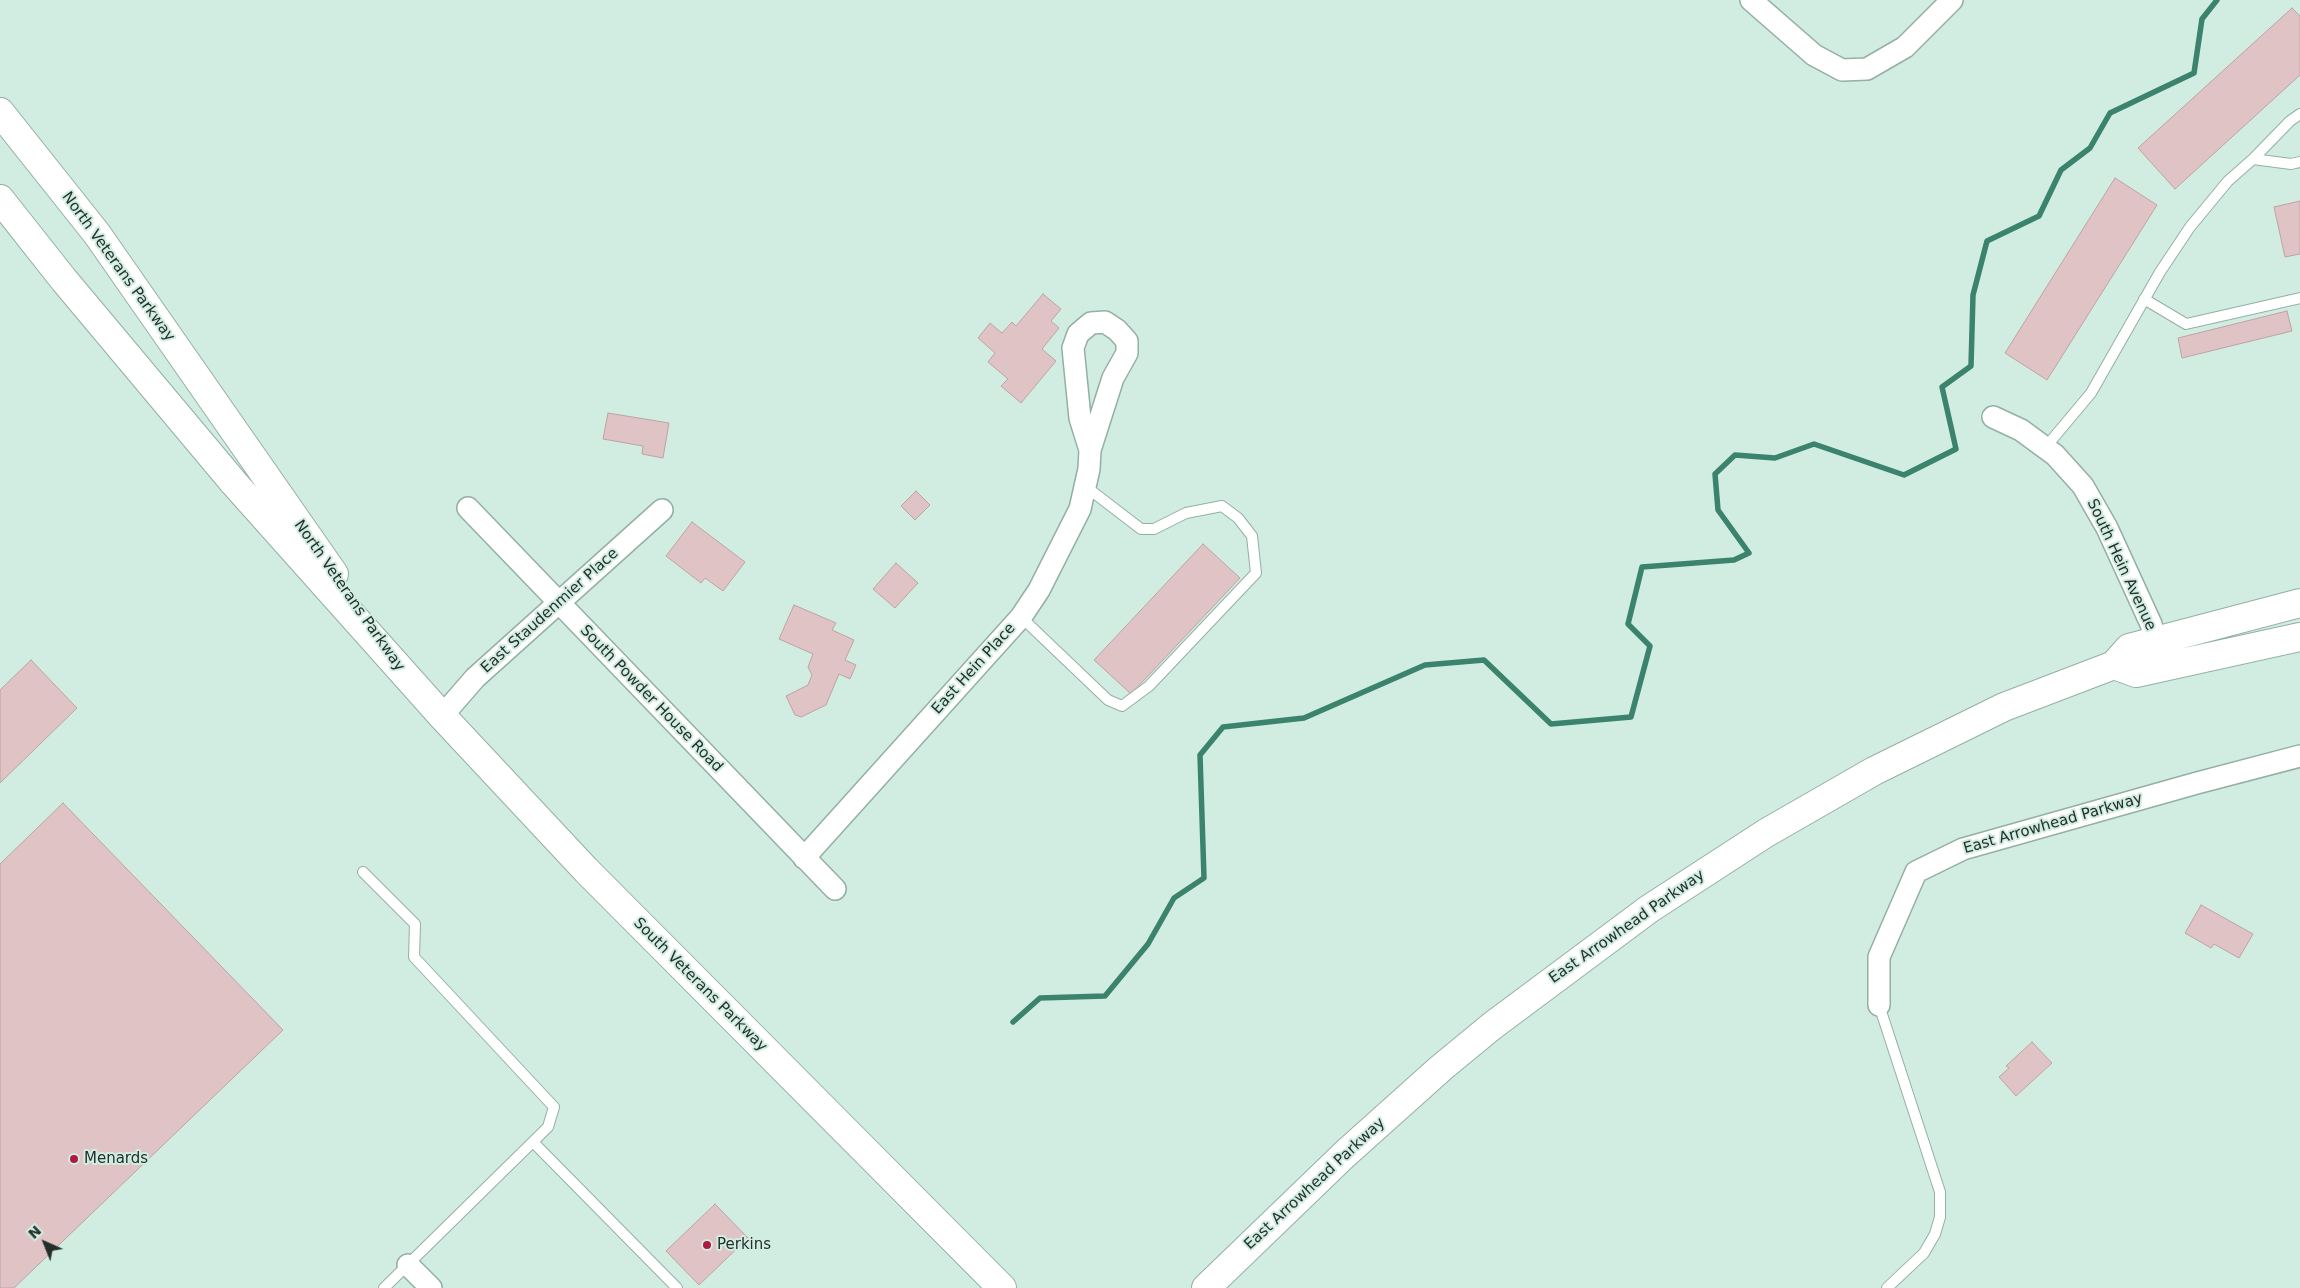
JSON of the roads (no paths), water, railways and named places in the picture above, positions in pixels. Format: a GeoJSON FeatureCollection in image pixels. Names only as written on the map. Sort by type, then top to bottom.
{"type":"FeatureCollection","features":[{"type":"Feature","properties":{"kind":"main road","name":"North Veterans Parkway"},"geometry":{"type":"LineString","coordinates":[[0,112],[97,234],[405,676]]}},
{"type":"Feature","properties":{"kind":"main road","name":"North Veterans Parkway"},"geometry":{"type":"LineString","coordinates":[[0,199],[158,393],[405,676]]}},
{"type":"Feature","properties":{"kind":"main road","name":"East Arrowhead Parkway"},"geometry":{"type":"LineString","coordinates":[[1206,1288],[1345,1154],[1441,1068],[1544,986],[1649,909],[1766,832],[1874,771],[2004,707],[2114,665],[2128,648],[2300,603]]}},
{"type":"Feature","properties":{"kind":"main road"},"geometry":{"type":"LineString","coordinates":[[2114,665],[2136,673],[2300,637]]}},
{"type":"Feature","properties":{"kind":"main road","name":"South Veterans Parkway"},"geometry":{"type":"LineString","coordinates":[[405,676],[586,870],[1002,1288]]}},
{"type":"Feature","properties":{"kind":"street"},"geometry":{"type":"LineString","coordinates":[[1751,0],[1814,55],[1842,70],[1866,69],[1905,47],[1952,0]]}},
{"type":"Feature","properties":{"kind":"street","name":"East Hein Place"},"geometry":{"type":"LineString","coordinates":[[804,858],[1021,617],[1039,590],[1080,509],[1090,450],[1113,378],[1127,353],[1127,341],[1117,330],[1105,322],[1091,322],[1078,334],[1074,348],[1080,418],[1090,450]]}},
{"type":"Feature","properties":{"kind":"street","name":"South Hein Avenue"},"geometry":{"type":"LineString","coordinates":[[1993,417],[2021,430],[2046,448],[2083,486],[2098,511],[2151,624],[2164,668]]}},
{"type":"Feature","properties":{"kind":"street","name":"South Powder House Road"},"geometry":{"type":"LineString","coordinates":[[468,508],[835,890]]}},
{"type":"Feature","properties":{"kind":"street","name":"East Staudenmier Place"},"geometry":{"type":"LineString","coordinates":[[442,716],[475,678],[662,510]]}},
{"type":"Feature","properties":{"kind":"street","name":"East Arrowhead Parkway"},"geometry":{"type":"LineString","coordinates":[[1879,1004],[1879,957],[1916,872],[1963,849],[2214,778],[2300,756]]}},
{"type":"Feature","properties":{"kind":"street"},"geometry":{"type":"LineString","coordinates":[[408,1265],[431,1288]]}},
{"type":"Feature","properties":{"kind":"lane"},"geometry":{"type":"LineString","coordinates":[[2046,448],[2091,394],[2144,299],[2190,227],[2228,181],[2253,159],[2290,121],[2300,114]]}},
{"type":"Feature","properties":{"kind":"lane"},"geometry":{"type":"LineString","coordinates":[[2253,159],[2291,164],[2300,162]]}},
{"type":"Feature","properties":{"kind":"lane"},"geometry":{"type":"LineString","coordinates":[[2144,299],[2186,324],[2300,298]]}},
{"type":"Feature","properties":{"kind":"lane"},"geometry":{"type":"LineString","coordinates":[[1021,617],[1108,700],[1122,706],[1149,686],[1256,573],[1252,536],[1238,518],[1222,506],[1186,514],[1154,529],[1141,529],[1085,486]]}},
{"type":"Feature","properties":{"kind":"lane"},"geometry":{"type":"LineString","coordinates":[[363,872],[415,924],[414,957],[554,1107],[548,1127],[384,1288]]}},
{"type":"Feature","properties":{"kind":"lane"},"geometry":{"type":"LineString","coordinates":[[1879,1004],[1940,1192],[1940,1217],[1935,1234],[1924,1253],[1887,1288]]}},
{"type":"Feature","properties":{"kind":"lane"},"geometry":{"type":"LineString","coordinates":[[533,1142],[677,1288]]}},
{"type":"Feature","properties":{"kind":"waterway"},"geometry":{"type":"LineString","coordinates":[[1013,1022],[1040,998],[1105,996],[1148,944],[1174,898],[1204,878],[1200,755],[1223,727],[1304,718],[1425,665],[1484,660],[1551,724],[1631,717],[1650,646],[1628,624],[1642,567],[1734,560],[1749,553],[1718,510],[1715,474],[1735,455],[1775,458],[1814,444],[1904,475],[1956,449],[1942,387],[1971,366],[1973,295],[1987,241],[2039,216],[2061,170],[2090,148],[2110,113],[2194,73],[2202,19],[2217,0]]}},
{"type":"Feature","properties":{"kind":"place","name":"Menards"},"geometry":{"type":"Point","coordinates":[74,1159]}},
{"type":"Feature","properties":{"kind":"place","name":"Perkins"},"geometry":{"type":"Point","coordinates":[707,1245]}}]}
